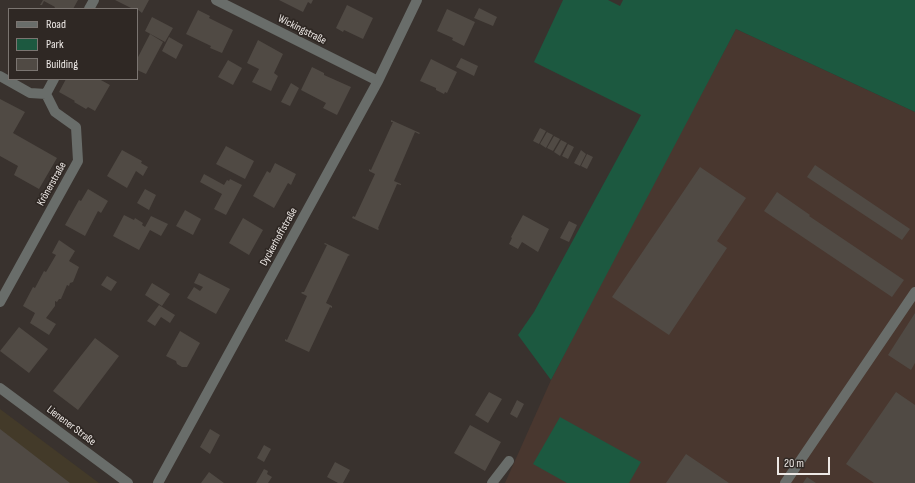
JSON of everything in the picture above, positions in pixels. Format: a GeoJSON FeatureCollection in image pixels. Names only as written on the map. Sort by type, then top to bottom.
{"type":"FeatureCollection","features":[{"type":"Feature","properties":{"kind":"street","name":"Wickingstraße"},"geometry":{"type":"LineString","coordinates":[[216,0],[378,82]]}},
{"type":"Feature","properties":{"kind":"street","name":"Dyckerhoffstraße"},"geometry":{"type":"LineString","coordinates":[[158,483],[378,82],[417,0]]}},
{"type":"Feature","properties":{"kind":"street"},"geometry":{"type":"LineString","coordinates":[[0,76],[30,93],[46,94],[53,80]]}},
{"type":"Feature","properties":{"kind":"street","name":"Krönerstraße"},"geometry":{"type":"LineString","coordinates":[[0,302],[78,161],[76,127],[55,112],[46,94]]}},
{"type":"Feature","properties":{"kind":"street"},"geometry":{"type":"LineString","coordinates":[[785,483],[915,292]]}},
{"type":"Feature","properties":{"kind":"street","name":"Lienener Straße"},"geometry":{"type":"LineString","coordinates":[[0,388],[128,483]]}},
{"type":"Feature","properties":{"kind":"street"},"geometry":{"type":"LineString","coordinates":[[492,483],[509,461]]}},
{"type":"Feature","properties":{"kind":"shaded area"},"geometry":{"type":"Polygon","coordinates":[[[736,29],[915,112],[915,483],[505,483],[551,380],[629,228],[736,29]]]}},
{"type":"Feature","properties":{"kind":"shaded area"},"geometry":{"type":"Polygon","coordinates":[[[0,409],[99,483],[0,483],[0,409]]]}},
{"type":"Feature","properties":{"kind":"green space"},"geometry":{"type":"Polygon","coordinates":[[[563,0],[608,0],[620,6],[623,0],[915,0],[915,112],[736,29],[551,380],[518,335],[534,312],[641,115],[534,62],[563,0]]]}},
{"type":"Feature","properties":{"kind":"green space"},"geometry":{"type":"Polygon","coordinates":[[[560,417],[641,462],[629,483],[567,483],[533,464],[560,417]]]}},
{"type":"Feature","properties":{"kind":"building"},"geometry":{"type":"Polygon","coordinates":[[[43,0],[78,0],[74,8],[54,8],[44,1],[42,5],[40,5],[43,0]]]}},
{"type":"Feature","properties":{"kind":"building"},"geometry":{"type":"Polygon","coordinates":[[[115,0],[149,0],[142,13],[138,8],[131,8],[115,0]]]}},
{"type":"Feature","properties":{"kind":"building"},"geometry":{"type":"Polygon","coordinates":[[[279,0],[313,0],[311,4],[308,2],[303,12],[279,0]]]}},
{"type":"Feature","properties":{"kind":"building"},"geometry":{"type":"Polygon","coordinates":[[[347,5],[373,18],[363,39],[336,28],[347,5]]]}},
{"type":"Feature","properties":{"kind":"building"},"geometry":{"type":"Polygon","coordinates":[[[479,8],[497,17],[493,26],[474,18],[479,8]]]}},
{"type":"Feature","properties":{"kind":"building"},"geometry":{"type":"Polygon","coordinates":[[[447,9],[475,22],[464,46],[452,40],[453,38],[437,31],[447,9]]]}},
{"type":"Feature","properties":{"kind":"building"},"geometry":{"type":"Polygon","coordinates":[[[198,10],[210,16],[209,18],[233,30],[222,53],[186,34],[198,10]]]}},
{"type":"Feature","properties":{"kind":"building"},"geometry":{"type":"Polygon","coordinates":[[[152,17],[173,28],[165,42],[145,31],[152,17]]]}},
{"type":"Feature","properties":{"kind":"building"},"geometry":{"type":"Polygon","coordinates":[[[150,34],[163,42],[146,74],[138,70],[138,57],[150,34]]]}},
{"type":"Feature","properties":{"kind":"building"},"geometry":{"type":"Polygon","coordinates":[[[169,37],[183,45],[176,59],[162,51],[169,37]]]}},
{"type":"Feature","properties":{"kind":"building"},"geometry":{"type":"Polygon","coordinates":[[[258,40],[283,54],[274,73],[278,76],[271,91],[252,82],[259,69],[247,63],[258,40]]]}},
{"type":"Feature","properties":{"kind":"building"},"geometry":{"type":"Polygon","coordinates":[[[461,58],[478,66],[474,76],[456,67],[461,58]]]}},
{"type":"Feature","properties":{"kind":"building"},"geometry":{"type":"Polygon","coordinates":[[[431,59],[457,72],[447,93],[445,92],[444,94],[436,90],[436,88],[420,81],[431,59]]]}},
{"type":"Feature","properties":{"kind":"building"},"geometry":{"type":"Polygon","coordinates":[[[228,60],[242,68],[233,85],[218,77],[228,60]]]}},
{"type":"Feature","properties":{"kind":"building"},"geometry":{"type":"Polygon","coordinates":[[[312,67],[324,73],[324,75],[351,87],[337,115],[323,108],[326,103],[301,90],[312,67]]]}},
{"type":"Feature","properties":{"kind":"building"},"geometry":{"type":"Polygon","coordinates":[[[65,80],[101,80],[110,85],[95,111],[88,107],[86,109],[59,92],[65,80]]]}},
{"type":"Feature","properties":{"kind":"building"},"geometry":{"type":"Polygon","coordinates":[[[291,83],[299,88],[290,106],[281,102],[291,83]]]}},
{"type":"Feature","properties":{"kind":"building"},"geometry":{"type":"Polygon","coordinates":[[[0,99],[25,112],[13,133],[57,158],[39,189],[14,175],[18,166],[0,156],[0,99]]]}},
{"type":"Feature","properties":{"kind":"building"},"geometry":{"type":"Polygon","coordinates":[[[391,120],[420,133],[415,132],[394,181],[401,185],[397,184],[378,230],[352,218],[353,216],[355,217],[375,174],[369,171],[369,169],[371,170],[393,122],[391,122],[391,120]]]}},
{"type":"Feature","properties":{"kind":"building"},"geometry":{"type":"Polygon","coordinates":[[[540,128],[546,131],[539,144],[533,141],[540,128]]]}},
{"type":"Feature","properties":{"kind":"building"},"geometry":{"type":"Polygon","coordinates":[[[547,132],[553,135],[546,148],[540,144],[547,132]]]}},
{"type":"Feature","properties":{"kind":"building"},"geometry":{"type":"Polygon","coordinates":[[[554,136],[560,139],[553,151],[547,148],[554,136]]]}},
{"type":"Feature","properties":{"kind":"building"},"geometry":{"type":"Polygon","coordinates":[[[561,140],[567,143],[560,156],[554,152],[561,140]]]}},
{"type":"Feature","properties":{"kind":"building"},"geometry":{"type":"Polygon","coordinates":[[[568,144],[574,147],[568,159],[562,156],[568,144]]]}},
{"type":"Feature","properties":{"kind":"building"},"geometry":{"type":"Polygon","coordinates":[[[226,146],[254,161],[245,179],[216,164],[226,146]]]}},
{"type":"Feature","properties":{"kind":"building"},"geometry":{"type":"Polygon","coordinates":[[[122,150],[142,161],[141,163],[148,167],[143,176],[136,171],[127,188],[107,176],[122,150]]]}},
{"type":"Feature","properties":{"kind":"building"},"geometry":{"type":"Polygon","coordinates":[[[581,150],[586,154],[580,166],[574,163],[581,150]]]}},
{"type":"Feature","properties":{"kind":"building"},"geometry":{"type":"Polygon","coordinates":[[[587,154],[593,157],[587,169],[581,166],[587,154]]]}},
{"type":"Feature","properties":{"kind":"building"},"geometry":{"type":"Polygon","coordinates":[[[275,163],[296,174],[291,185],[288,183],[274,208],[253,196],[267,171],[270,173],[275,163]]]}},
{"type":"Feature","properties":{"kind":"building"},"geometry":{"type":"Polygon","coordinates":[[[815,165],[910,229],[902,240],[807,177],[815,165]]]}},
{"type":"Feature","properties":{"kind":"building"},"geometry":{"type":"Polygon","coordinates":[[[700,167],[746,198],[717,241],[727,248],[669,335],[612,297],[700,167]]]}},
{"type":"Feature","properties":{"kind":"building"},"geometry":{"type":"Polygon","coordinates":[[[204,174],[224,185],[227,180],[229,181],[230,179],[242,185],[226,215],[214,209],[222,194],[200,182],[204,174]]]}},
{"type":"Feature","properties":{"kind":"building"},"geometry":{"type":"Polygon","coordinates":[[[88,189],[108,201],[101,213],[98,211],[85,236],[65,225],[79,200],[81,201],[88,189]]]}},
{"type":"Feature","properties":{"kind":"building"},"geometry":{"type":"Polygon","coordinates":[[[145,189],[156,195],[149,210],[137,203],[145,189]]]}},
{"type":"Feature","properties":{"kind":"building"},"geometry":{"type":"Polygon","coordinates":[[[777,192],[810,215],[809,216],[904,280],[892,297],[764,211],[777,192]]]}},
{"type":"Feature","properties":{"kind":"building"},"geometry":{"type":"Polygon","coordinates":[[[185,210],[201,219],[193,235],[176,226],[185,210]]]}},
{"type":"Feature","properties":{"kind":"building"},"geometry":{"type":"Polygon","coordinates":[[[124,215],[134,220],[135,218],[143,223],[142,225],[145,227],[151,216],[168,224],[161,236],[150,230],[139,250],[113,236],[124,215]]]}},
{"type":"Feature","properties":{"kind":"building"},"geometry":{"type":"Polygon","coordinates":[[[523,215],[549,229],[538,252],[522,242],[518,249],[509,244],[512,238],[511,237],[523,215]]]}},
{"type":"Feature","properties":{"kind":"building"},"geometry":{"type":"Polygon","coordinates":[[[243,218],[263,230],[249,255],[229,243],[243,218]]]}},
{"type":"Feature","properties":{"kind":"building"},"geometry":{"type":"Polygon","coordinates":[[[569,221],[577,225],[569,242],[560,238],[569,221]]]}},
{"type":"Feature","properties":{"kind":"building"},"geometry":{"type":"Polygon","coordinates":[[[59,240],[75,251],[69,261],[79,267],[73,282],[70,283],[69,286],[67,285],[61,299],[57,302],[55,301],[55,306],[46,318],[56,324],[49,335],[30,323],[35,313],[23,306],[33,287],[35,288],[44,271],[46,272],[56,255],[52,253],[59,240]]]}},
{"type":"Feature","properties":{"kind":"building"},"geometry":{"type":"Polygon","coordinates":[[[325,243],[350,255],[348,256],[326,303],[332,306],[332,308],[330,307],[309,352],[285,341],[285,339],[287,340],[307,296],[301,293],[304,292],[327,245],[324,244],[325,243]]]}},
{"type":"Feature","properties":{"kind":"building"},"geometry":{"type":"Polygon","coordinates":[[[199,273],[230,289],[216,314],[187,298],[194,287],[200,291],[203,287],[194,283],[199,273]]]}},
{"type":"Feature","properties":{"kind":"building"},"geometry":{"type":"Polygon","coordinates":[[[107,276],[117,282],[111,291],[101,285],[107,276]]]}},
{"type":"Feature","properties":{"kind":"building"},"geometry":{"type":"Polygon","coordinates":[[[152,283],[170,294],[162,306],[145,295],[152,283]]]}},
{"type":"Feature","properties":{"kind":"building"},"geometry":{"type":"Polygon","coordinates":[[[159,305],[175,315],[170,323],[161,317],[155,326],[147,321],[159,305]]]}},
{"type":"Feature","properties":{"kind":"building"},"geometry":{"type":"Polygon","coordinates":[[[915,313],[915,363],[911,370],[888,355],[915,313]]]}},
{"type":"Feature","properties":{"kind":"building"},"geometry":{"type":"Polygon","coordinates":[[[19,327],[48,349],[29,373],[0,351],[19,327]]]}},
{"type":"Feature","properties":{"kind":"building"},"geometry":{"type":"Polygon","coordinates":[[[180,331],[200,343],[187,367],[182,367],[177,364],[176,361],[166,356],[180,331]]]}},
{"type":"Feature","properties":{"kind":"building"},"geometry":{"type":"Polygon","coordinates":[[[95,338],[119,356],[78,410],[53,391],[95,338]]]}},
{"type":"Feature","properties":{"kind":"building"},"geometry":{"type":"Polygon","coordinates":[[[489,392],[502,399],[488,423],[475,415],[489,392]]]}},
{"type":"Feature","properties":{"kind":"building"},"geometry":{"type":"Polygon","coordinates":[[[896,392],[915,405],[915,483],[874,483],[846,464],[896,392]]]}},
{"type":"Feature","properties":{"kind":"building"},"geometry":{"type":"Polygon","coordinates":[[[517,400],[524,404],[517,418],[510,414],[517,400]]]}},
{"type":"Feature","properties":{"kind":"building"},"geometry":{"type":"Polygon","coordinates":[[[470,425],[501,442],[485,471],[454,453],[470,425]]]}},
{"type":"Feature","properties":{"kind":"building"},"geometry":{"type":"Polygon","coordinates":[[[0,429],[70,483],[0,483],[0,429]]]}},
{"type":"Feature","properties":{"kind":"building"},"geometry":{"type":"Polygon","coordinates":[[[210,429],[220,435],[210,454],[200,447],[210,429]]]}},
{"type":"Feature","properties":{"kind":"building"},"geometry":{"type":"Polygon","coordinates":[[[264,445],[271,449],[264,462],[257,458],[264,445]]]}},
{"type":"Feature","properties":{"kind":"building"},"geometry":{"type":"Polygon","coordinates":[[[686,454],[729,483],[666,483],[686,454]]]}},
{"type":"Feature","properties":{"kind":"building"},"geometry":{"type":"Polygon","coordinates":[[[335,462],[350,470],[343,483],[338,483],[327,477],[335,462]]]}},
{"type":"Feature","properties":{"kind":"building"},"geometry":{"type":"Polygon","coordinates":[[[264,469],[268,471],[267,474],[272,477],[268,483],[256,483],[264,469]]]}},
{"type":"Feature","properties":{"kind":"building"},"geometry":{"type":"Polygon","coordinates":[[[209,472],[224,483],[201,483],[209,472]]]}},
{"type":"Feature","properties":{"kind":"building"},"geometry":{"type":"Polygon","coordinates":[[[807,477],[816,483],[803,483],[807,477]]]}}]}
